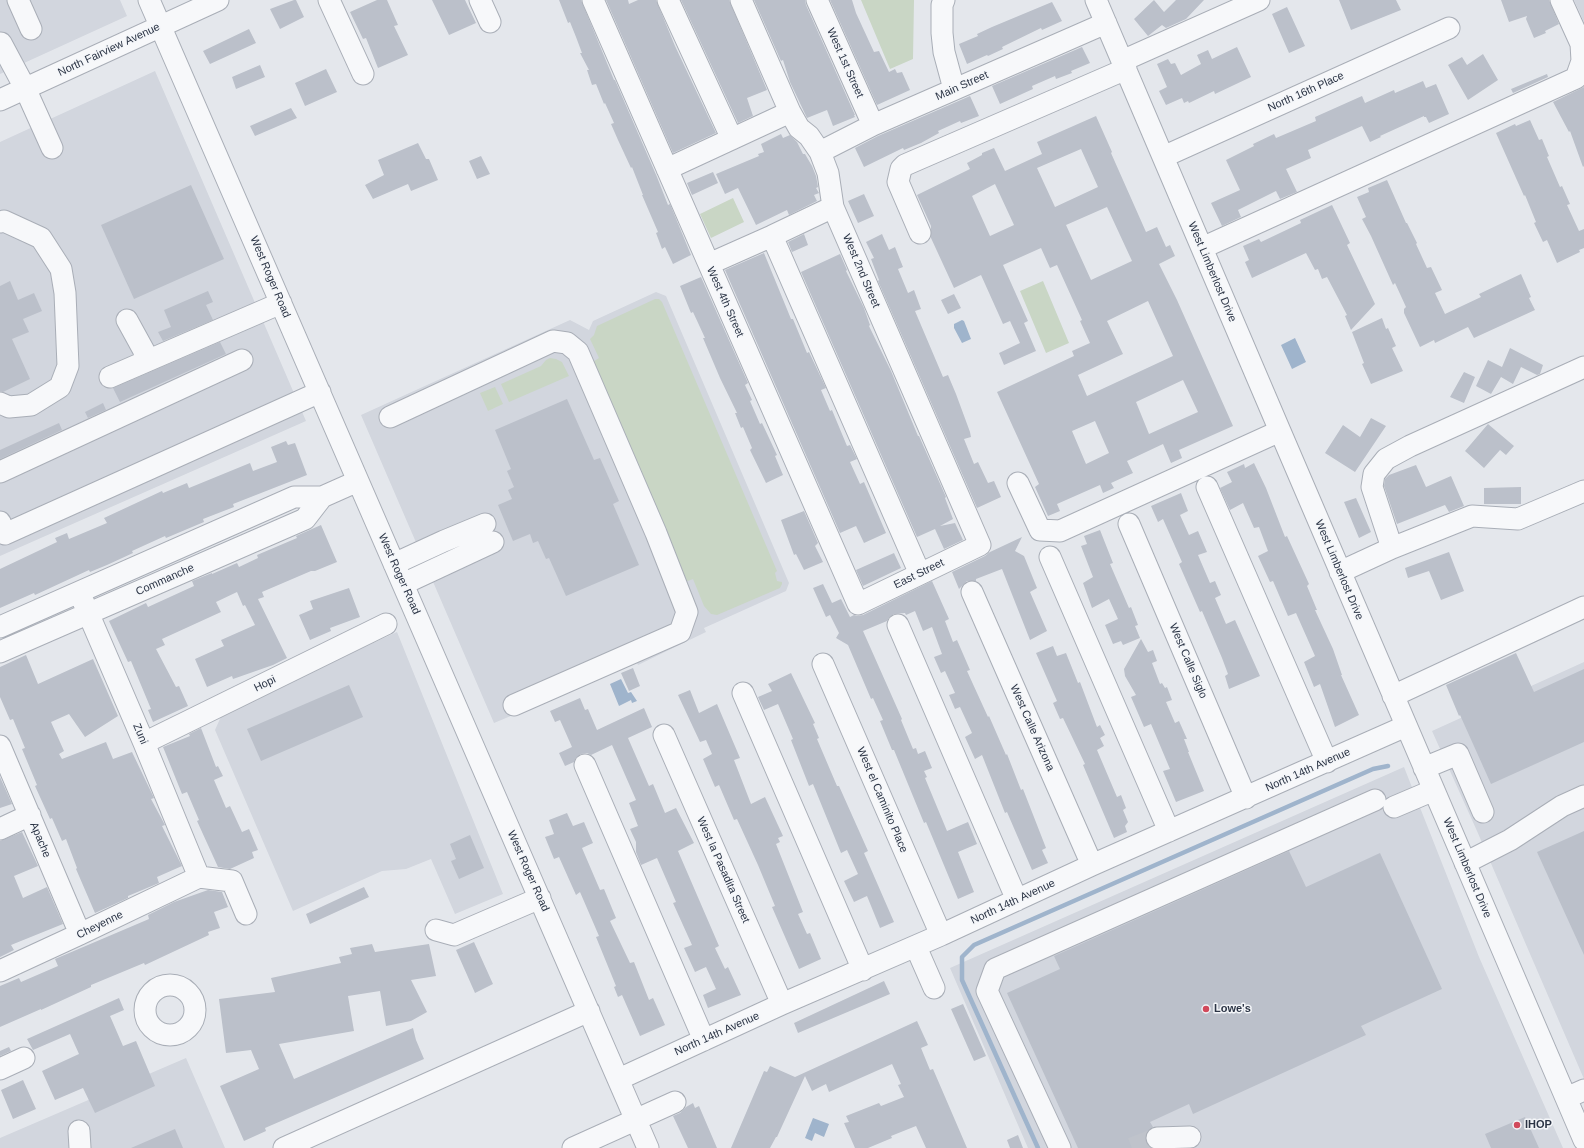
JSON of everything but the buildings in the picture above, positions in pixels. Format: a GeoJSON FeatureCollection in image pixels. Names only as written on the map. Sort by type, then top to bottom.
{"type":"FeatureCollection","features":[{"type":"Feature","properties":{"kind":"street"},"geometry":{"type":"LineString","coordinates":[[18,0],[31,29]]}},
{"type":"Feature","properties":{"kind":"street","name":"West Roger Road"},"geometry":{"type":"LineString","coordinates":[[149,0],[648,1148]]}},
{"type":"Feature","properties":{"kind":"street"},"geometry":{"type":"LineString","coordinates":[[329,0],[363,74]]}},
{"type":"Feature","properties":{"kind":"street"},"geometry":{"type":"LineString","coordinates":[[480,0],[490,22]]}},
{"type":"Feature","properties":{"kind":"street","name":"West 4th Street"},"geometry":{"type":"LineString","coordinates":[[593,0],[858,604]]}},
{"type":"Feature","properties":{"kind":"street"},"geometry":{"type":"LineString","coordinates":[[668,0],[732,139]]}},
{"type":"Feature","properties":{"kind":"street","name":"West 2nd Street"},"geometry":{"type":"LineString","coordinates":[[741,0],[790,112],[799,128],[809,136],[820,152],[828,173],[833,208],[980,545]]}},
{"type":"Feature","properties":{"kind":"street","name":"West 1st Street"},"geometry":{"type":"LineString","coordinates":[[817,0],[873,125]]}},
{"type":"Feature","properties":{"kind":"street"},"geometry":{"type":"LineString","coordinates":[[944,0],[942,5],[944,52],[954,89]]}},
{"type":"Feature","properties":{"kind":"street","name":"West Limberlost Drive"},"geometry":{"type":"LineString","coordinates":[[1096,0],[1465,862],[1575,1094],[1584,1140]]}},
{"type":"Feature","properties":{"kind":"street"},"geometry":{"type":"LineString","coordinates":[[920,233],[898,182],[901,169],[905,165],[1124,65],[1259,0]]}},
{"type":"Feature","properties":{"kind":"street"},"geometry":{"type":"LineString","coordinates":[[1202,248],[1576,78],[1582,61],[1580,44],[1561,0]]}},
{"type":"Feature","properties":{"kind":"street","name":"North Fairview Avenue"},"geometry":{"type":"LineString","coordinates":[[0,100],[161,26],[206,3]]}},
{"type":"Feature","properties":{"kind":"street","name":"Main Street"},"geometry":{"type":"LineString","coordinates":[[820,152],[873,125],[1106,23]]}},
{"type":"Feature","properties":{"kind":"street","name":"North 16th Place"},"geometry":{"type":"LineString","coordinates":[[1163,157],[1448,28]]}},
{"type":"Feature","properties":{"kind":"street"},"geometry":{"type":"LineString","coordinates":[[1,43],[25,88],[52,148]]}},
{"type":"Feature","properties":{"kind":"street"},"geometry":{"type":"LineString","coordinates":[[667,169],[790,112]]}},
{"type":"Feature","properties":{"kind":"street"},"geometry":{"type":"LineString","coordinates":[[709,264],[833,208]]}},
{"type":"Feature","properties":{"kind":"street"},"geometry":{"type":"LineString","coordinates":[[0,222],[4,221],[41,238],[61,269],[65,293],[68,366],[60,387],[31,405],[9,407],[0,403]]}},
{"type":"Feature","properties":{"kind":"street"},"geometry":{"type":"LineString","coordinates":[[772,236],[920,574]]}},
{"type":"Feature","properties":{"kind":"street"},"geometry":{"type":"LineString","coordinates":[[110,377],[281,303]]}},
{"type":"Feature","properties":{"kind":"street"},"geometry":{"type":"LineString","coordinates":[[127,320],[144,351],[145,362]]}},
{"type":"Feature","properties":{"kind":"street"},"geometry":{"type":"LineString","coordinates":[[390,417],[553,341],[567,342],[578,352],[656,534],[686,612],[680,632],[514,705]]}},
{"type":"Feature","properties":{"kind":"street"},"geometry":{"type":"LineString","coordinates":[[0,472],[242,360]]}},
{"type":"Feature","properties":{"kind":"street"},"geometry":{"type":"LineString","coordinates":[[1392,548],[1372,487],[1374,474],[1386,459],[1410,446],[1584,367]]}},
{"type":"Feature","properties":{"kind":"street"},"geometry":{"type":"LineString","coordinates":[[0,522],[5,534],[320,392]]}},
{"type":"Feature","properties":{"kind":"street"},"geometry":{"type":"LineString","coordinates":[[1018,482],[1040,530],[1046,532],[1060,531],[1280,432]]}},
{"type":"Feature","properties":{"kind":"street","name":"Commanche"},"geometry":{"type":"LineString","coordinates":[[0,627],[294,497],[322,497],[358,481]]}},
{"type":"Feature","properties":{"kind":"street"},"geometry":{"type":"LineString","coordinates":[[1207,487],[1327,762]]}},
{"type":"Feature","properties":{"kind":"street"},"geometry":{"type":"LineString","coordinates":[[1340,572],[1392,548],[1472,516],[1518,519],[1584,491]]}},
{"type":"Feature","properties":{"kind":"street","name":"Commanche"},"geometry":{"type":"LineString","coordinates":[[0,652],[305,519],[322,497]]}},
{"type":"Feature","properties":{"kind":"street","name":"West Calle Siglo"},"geometry":{"type":"LineString","coordinates":[[1129,524],[1246,798]]}},
{"type":"Feature","properties":{"kind":"street"},"geometry":{"type":"LineString","coordinates":[[394,564],[444,541],[489,533],[404,584]]}},
{"type":"Feature","properties":{"kind":"street","name":"East Street"},"geometry":{"type":"LineString","coordinates":[[858,604],[980,545]]}},
{"type":"Feature","properties":{"kind":"street"},"geometry":{"type":"LineString","coordinates":[[1050,557],[1169,831]]}},
{"type":"Feature","properties":{"kind":"street","name":"Zuni"},"geometry":{"type":"LineString","coordinates":[[79,592],[144,743],[199,877]]}},
{"type":"Feature","properties":{"kind":"street","name":"West Calle Arizona"},"geometry":{"type":"LineString","coordinates":[[972,592],[1092,865]]}},
{"type":"Feature","properties":{"kind":"street"},"geometry":{"type":"LineString","coordinates":[[1393,696],[1584,607]]}},
{"type":"Feature","properties":{"kind":"street","name":"Hopi"},"geometry":{"type":"LineString","coordinates":[[144,743],[386,624]]}},
{"type":"Feature","properties":{"kind":"street"},"geometry":{"type":"LineString","coordinates":[[898,625],[1017,900]]}},
{"type":"Feature","properties":{"kind":"street","name":"West el Caminito Place"},"geometry":{"type":"LineString","coordinates":[[824,664],[941,936]]}},
{"type":"Feature","properties":{"kind":"street"},"geometry":{"type":"LineString","coordinates":[[743,693],[862,970]]}},
{"type":"Feature","properties":{"kind":"street","name":"North 14th Avenue"},"geometry":{"type":"LineString","coordinates":[[619,1079],[782,1004],[862,970],[920,956],[941,936],[1017,900],[1092,865],[1406,726]]}},
{"type":"Feature","properties":{"kind":"street","name":"West la Pasadita Street"},"geometry":{"type":"LineString","coordinates":[[664,735],[782,1004]]}},
{"type":"Feature","properties":{"kind":"street","name":"Apache"},"geometry":{"type":"LineString","coordinates":[[0,746],[80,934]]}},
{"type":"Feature","properties":{"kind":"street"},"geometry":{"type":"LineString","coordinates":[[1424,768],[1458,754],[1483,812]]}},
{"type":"Feature","properties":{"kind":"street"},"geometry":{"type":"LineString","coordinates":[[585,766],[704,1040]]}},
{"type":"Feature","properties":{"kind":"street"},"geometry":{"type":"LineString","coordinates":[[1060,1148],[987,991],[995,969],[1385,803],[1434,790]]}},
{"type":"Feature","properties":{"kind":"street"},"geometry":{"type":"LineString","coordinates":[[1465,862],[1510,840],[1562,806],[1584,796]]}},
{"type":"Feature","properties":{"kind":"street"},"geometry":{"type":"LineString","coordinates":[[0,828],[30,815]]}},
{"type":"Feature","properties":{"kind":"street"},"geometry":{"type":"LineString","coordinates":[[199,877],[232,881],[246,914]]}},
{"type":"Feature","properties":{"kind":"street","name":"Cheyenne"},"geometry":{"type":"LineString","coordinates":[[0,971],[199,877]]}},
{"type":"Feature","properties":{"kind":"street"},"geometry":{"type":"LineString","coordinates":[[436,930],[454,935],[540,898]]}},
{"type":"Feature","properties":{"kind":"street"},"geometry":{"type":"LineString","coordinates":[[920,956],[934,988]]}},
{"type":"Feature","properties":{"kind":"street"},"geometry":{"type":"LineString","coordinates":[[284,1148],[589,1011]]}},
{"type":"Feature","properties":{"kind":"street"},"geometry":{"type":"LineString","coordinates":[[0,1069],[24,1058]]}},
{"type":"Feature","properties":{"kind":"street"},"geometry":{"type":"LineString","coordinates":[[573,1148],[675,1102]]}},
{"type":"Feature","properties":{"kind":"street"},"geometry":{"type":"LineString","coordinates":[[1157,1138],[1190,1137]]}},
{"type":"Feature","properties":{"kind":"shaded area"},"geometry":{"type":"Polygon","coordinates":[[[0,0],[120,0],[127,16],[0,74],[0,0]]]}},
{"type":"Feature","properties":{"kind":"shaded area"},"geometry":{"type":"Polygon","coordinates":[[[1574,0],[1584,0],[1584,22],[1574,0]]]}},
{"type":"Feature","properties":{"kind":"shaded area"},"geometry":{"type":"Polygon","coordinates":[[[155,71],[306,421],[0,556],[0,142],[155,71]]]}},
{"type":"Feature","properties":{"kind":"shaded area"},"geometry":{"type":"Polygon","coordinates":[[[656,292],[666,296],[789,583],[786,591],[704,628],[706,632],[638,665],[637,663],[494,723],[361,415],[570,320],[589,330],[593,321],[656,292]]]}},
{"type":"Feature","properties":{"kind":"shaded area"},"geometry":{"type":"Polygon","coordinates":[[[397,632],[503,894],[455,914],[431,859],[406,869],[382,871],[293,911],[215,730],[223,712],[397,632]]]}},
{"type":"Feature","properties":{"kind":"shaded area"},"geometry":{"type":"Polygon","coordinates":[[[1584,662],[1584,1079],[1477,831],[1432,731],[1584,662]]]}},
{"type":"Feature","properties":{"kind":"shaded area"},"geometry":{"type":"Polygon","coordinates":[[[1404,767],[1479,957],[1563,1148],[1028,1148],[950,968],[1404,767]]]}},
{"type":"Feature","properties":{"kind":"shaded area"},"geometry":{"type":"Polygon","coordinates":[[[186,1058],[225,1148],[0,1148],[0,1138],[186,1058]]]}},
{"type":"Feature","properties":{"kind":"green space"},"geometry":{"type":"Polygon","coordinates":[[[861,0],[914,0],[913,59],[890,69],[861,0]]]}},
{"type":"Feature","properties":{"kind":"green space"},"geometry":{"type":"Polygon","coordinates":[[[733,198],[744,222],[711,238],[700,214],[733,198]]]}},
{"type":"Feature","properties":{"kind":"green space"},"geometry":{"type":"Polygon","coordinates":[[[1043,281],[1069,343],[1046,353],[1020,291],[1043,281]]]}},
{"type":"Feature","properties":{"kind":"green space"},"geometry":{"type":"Polygon","coordinates":[[[655,299],[659,299],[662,302],[777,571],[775,573],[777,581],[782,582],[780,588],[717,615],[711,614],[704,606],[693,579],[685,582],[591,363],[599,358],[590,339],[594,335],[597,326],[655,299]]]}},
{"type":"Feature","properties":{"kind":"green space"},"geometry":{"type":"Polygon","coordinates":[[[550,358],[562,362],[569,376],[509,402],[501,384],[541,366],[550,358]]]}},
{"type":"Feature","properties":{"kind":"green space"},"geometry":{"type":"Polygon","coordinates":[[[495,387],[503,404],[488,411],[480,393],[495,387]]]}},
{"type":"Feature","properties":{"kind":"water"},"geometry":{"type":"Polygon","coordinates":[[[962,320],[964,321],[971,339],[962,343],[954,328],[954,324],[962,320]]]}},
{"type":"Feature","properties":{"kind":"water"},"geometry":{"type":"Polygon","coordinates":[[[1295,338],[1306,362],[1292,369],[1281,345],[1295,338]]]}},
{"type":"Feature","properties":{"kind":"water"},"geometry":{"type":"Polygon","coordinates":[[[621,679],[628,693],[631,692],[637,701],[632,703],[631,700],[619,706],[610,684],[621,679]]]}},
{"type":"Feature","properties":{"kind":"water"},"geometry":{"type":"Polygon","coordinates":[[[813,1118],[829,1124],[824,1137],[815,1133],[812,1141],[805,1138],[813,1118]]]}},
{"type":"Feature","properties":{"kind":"waterway"},"geometry":{"type":"LineString","coordinates":[[1038,1148],[962,980],[962,957],[974,945],[1373,769],[1388,766]]}},
{"type":"Feature","properties":{"kind":"tunnel"},"geometry":{"type":"LineString","coordinates":[[1132,1148],[1157,1138]]}},
{"type":"Feature","properties":{"kind":"place","name":"Lowe's"},"geometry":{"type":"Point","coordinates":[1206,1009]}},
{"type":"Feature","properties":{"kind":"place","name":"IHOP"},"geometry":{"type":"Point","coordinates":[1517,1125]}}]}
